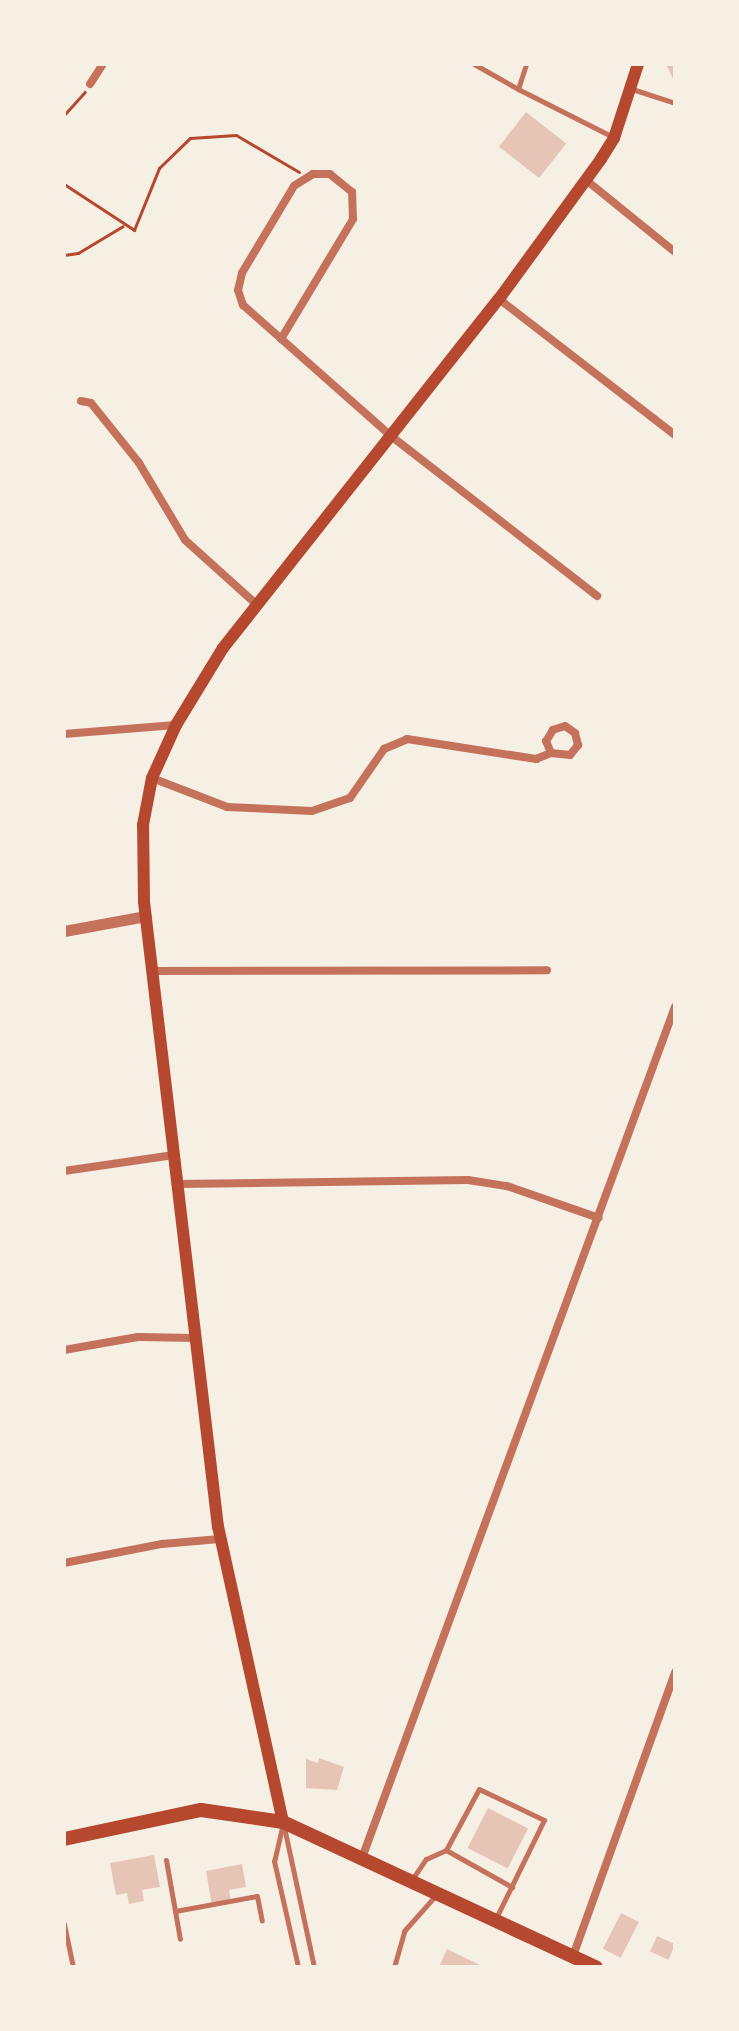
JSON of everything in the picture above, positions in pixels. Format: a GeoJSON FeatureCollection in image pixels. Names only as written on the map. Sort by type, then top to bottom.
{"type":"FeatureCollection","features":[{"type":"Feature","properties":{"kind":"main road"},"geometry":{"type":"LineString","coordinates":[[283,1822],[220,1539],[146,916],[143,825],[152,778],[176,725],[256,604],[499,299],[586,180],[614,138],[638,64]]}},
{"type":"Feature","properties":{"kind":"main road"},"geometry":{"type":"LineString","coordinates":[[64,1839],[201,1810],[283,1822],[494,1920],[571,1962],[596,1967]]}},
{"type":"Feature","properties":{"kind":"street"},"geometry":{"type":"LineString","coordinates":[[90,84],[103,64]]}},
{"type":"Feature","properties":{"kind":"street"},"geometry":{"type":"LineString","coordinates":[[281,339],[355,214],[352,192],[341,179],[325,173],[306,177],[291,191],[239,284],[246,310],[391,436],[597,596]]}},
{"type":"Feature","properties":{"kind":"street"},"geometry":{"type":"LineString","coordinates":[[586,180],[675,252]]}},
{"type":"Feature","properties":{"kind":"street"},"geometry":{"type":"LineString","coordinates":[[499,299],[675,435]]}},
{"type":"Feature","properties":{"kind":"street"},"geometry":{"type":"LineString","coordinates":[[81,401],[91,403],[131,453],[185,540],[256,604]]}},
{"type":"Feature","properties":{"kind":"street"},"geometry":{"type":"LineString","coordinates":[[64,734],[176,725]]}},
{"type":"Feature","properties":{"kind":"street"},"geometry":{"type":"LineString","coordinates":[[152,778],[227,807],[312,811],[350,798],[384,749],[407,739],[532,759],[551,753]]}},
{"type":"Feature","properties":{"kind":"street"},"geometry":{"type":"LineString","coordinates":[[64,931],[146,916]]}},
{"type":"Feature","properties":{"kind":"street"},"geometry":{"type":"LineString","coordinates":[[154,971],[547,970]]}},
{"type":"Feature","properties":{"kind":"street"},"geometry":{"type":"LineString","coordinates":[[362,1858],[675,1007]]}},
{"type":"Feature","properties":{"kind":"street"},"geometry":{"type":"LineString","coordinates":[[64,1171],[174,1155]]}},
{"type":"Feature","properties":{"kind":"street"},"geometry":{"type":"LineString","coordinates":[[178,1184],[468,1180],[507,1186],[599,1218]]}},
{"type":"Feature","properties":{"kind":"street"},"geometry":{"type":"LineString","coordinates":[[64,1350],[138,1337],[196,1338]]}},
{"type":"Feature","properties":{"kind":"street"},"geometry":{"type":"LineString","coordinates":[[64,1563],[162,1544],[220,1539]]}},
{"type":"Feature","properties":{"kind":"street"},"geometry":{"type":"LineString","coordinates":[[571,1962],[675,1672]]}},
{"type":"Feature","properties":{"kind":"lane"},"geometry":{"type":"LineString","coordinates":[[474,64],[614,138]]}},
{"type":"Feature","properties":{"kind":"lane"},"geometry":{"type":"LineString","coordinates":[[518,89],[526,64]]}},
{"type":"Feature","properties":{"kind":"lane"},"geometry":{"type":"LineString","coordinates":[[631,89],[675,103]]}},
{"type":"Feature","properties":{"kind":"lane"},"geometry":{"type":"LineString","coordinates":[[411,1882],[426,1859],[446,1850],[479,1789],[544,1820],[494,1920]]}},
{"type":"Feature","properties":{"kind":"lane"},"geometry":{"type":"LineString","coordinates":[[283,1822],[274,1861],[298,1967]]}},
{"type":"Feature","properties":{"kind":"lane"},"geometry":{"type":"LineString","coordinates":[[283,1822],[314,1967]]}},
{"type":"Feature","properties":{"kind":"lane"},"geometry":{"type":"LineString","coordinates":[[446,1850],[512,1887]]}},
{"type":"Feature","properties":{"kind":"lane"},"geometry":{"type":"LineString","coordinates":[[166,1860],[180,1939]]}},
{"type":"Feature","properties":{"kind":"lane"},"geometry":{"type":"LineString","coordinates":[[394,1967],[403,1936],[436,1895]]}},
{"type":"Feature","properties":{"kind":"lane"},"geometry":{"type":"LineString","coordinates":[[175,1911],[257,1896],[262,1921]]}},
{"type":"Feature","properties":{"kind":"lane"},"geometry":{"type":"LineString","coordinates":[[64,1924],[73,1967]]}},
{"type":"Feature","properties":{"kind":"path"},"geometry":{"type":"LineString","coordinates":[[64,115],[90,84]]}},
{"type":"Feature","properties":{"kind":"path"},"geometry":{"type":"LineString","coordinates":[[64,184],[123,226],[134,230],[159,168],[190,138],[236,135],[306,177]]}},
{"type":"Feature","properties":{"kind":"path"},"geometry":{"type":"LineString","coordinates":[[64,255],[78,253],[123,226]]}},
{"type":"Feature","properties":{"kind":"building"},"geometry":{"type":"Polygon","coordinates":[[[666,64],[675,64],[675,83],[666,64]]]}},
{"type":"Feature","properties":{"kind":"building"},"geometry":{"type":"Polygon","coordinates":[[[526,112],[566,143],[539,178],[499,147],[526,112]]]}},
{"type":"Feature","properties":{"kind":"building"},"geometry":{"type":"Polygon","coordinates":[[[319,1758],[344,1767],[337,1790],[306,1788],[306,1759],[318,1763],[319,1758]]]}},
{"type":"Feature","properties":{"kind":"building"},"geometry":{"type":"Polygon","coordinates":[[[488,1808],[528,1828],[508,1869],[468,1848],[488,1808]]]}},
{"type":"Feature","properties":{"kind":"building"},"geometry":{"type":"Polygon","coordinates":[[[154,1855],[160,1887],[142,1890],[144,1901],[129,1904],[127,1893],[116,1895],[110,1863],[154,1855]]]}},
{"type":"Feature","properties":{"kind":"building"},"geometry":{"type":"Polygon","coordinates":[[[242,1864],[246,1887],[229,1890],[231,1902],[212,1906],[206,1871],[242,1864]]]}},
{"type":"Feature","properties":{"kind":"building"},"geometry":{"type":"Polygon","coordinates":[[[621,1913],[639,1922],[621,1958],[603,1949],[621,1913]]]}},
{"type":"Feature","properties":{"kind":"building"},"geometry":{"type":"Polygon","coordinates":[[[657,1936],[675,1944],[668,1960],[650,1952],[657,1936]]]}},
{"type":"Feature","properties":{"kind":"building"},"geometry":{"type":"Polygon","coordinates":[[[447,1949],[484,1967],[439,1967],[447,1949]]]}}]}
